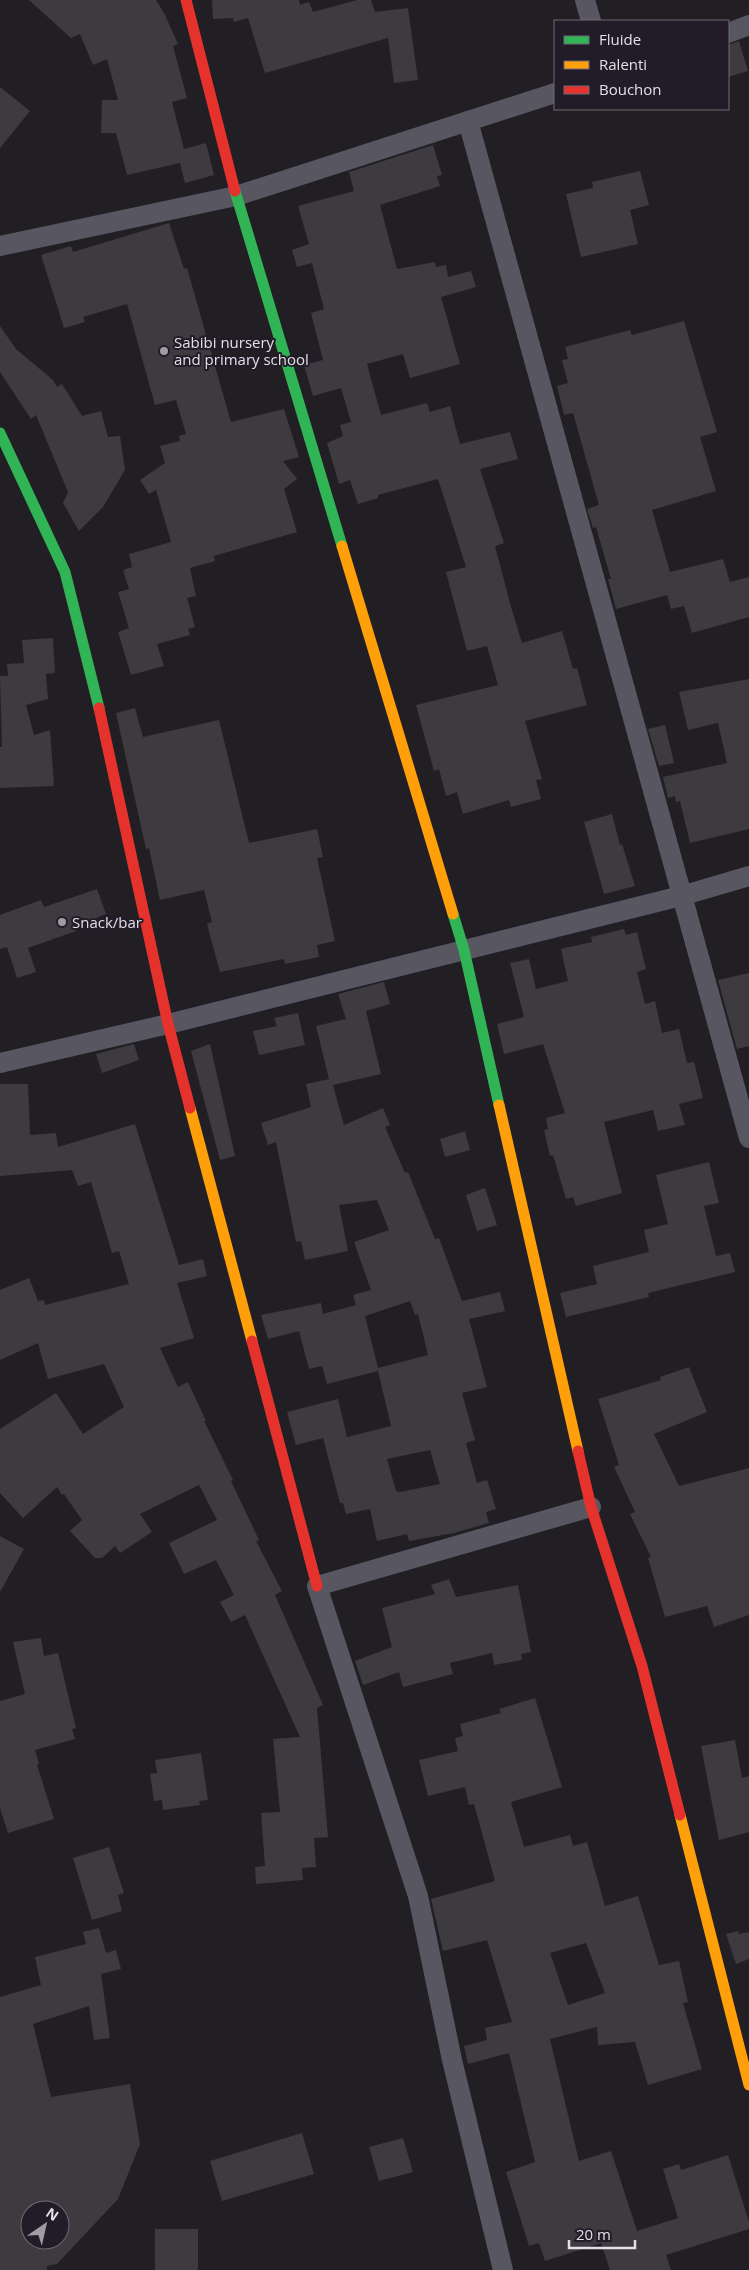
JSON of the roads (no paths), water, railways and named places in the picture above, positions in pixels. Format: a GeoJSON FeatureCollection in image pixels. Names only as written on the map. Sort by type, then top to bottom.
{"type":"FeatureCollection","features":[{"type":"Feature","properties":{"kind":"street"},"geometry":{"type":"LineString","coordinates":[[186,0],[236,196],[464,950],[591,1507],[642,1666],[749,2085]]}},
{"type":"Feature","properties":{"kind":"street"},"geometry":{"type":"LineString","coordinates":[[585,0],[591,20]]}},
{"type":"Feature","properties":{"kind":"street"},"geometry":{"type":"LineString","coordinates":[[729,33],[749,26]]}},
{"type":"Feature","properties":{"kind":"street"},"geometry":{"type":"LineString","coordinates":[[0,246],[236,196],[554,93]]}},
{"type":"Feature","properties":{"kind":"street"},"geometry":{"type":"LineString","coordinates":[[468,121],[749,1138]]}},
{"type":"Feature","properties":{"kind":"street"},"geometry":{"type":"LineString","coordinates":[[0,433],[65,572],[87,654],[168,1024],[317,1586],[418,1896],[452,2060],[503,2270]]}},
{"type":"Feature","properties":{"kind":"street"},"geometry":{"type":"LineString","coordinates":[[0,1063],[168,1024],[681,896],[749,876]]}},
{"type":"Feature","properties":{"kind":"street"},"geometry":{"type":"LineString","coordinates":[[317,1586],[591,1507]]}},
{"type":"Feature","properties":{"kind":"place","name":"Sabibi nursery and primary school"},"geometry":{"type":"Point","coordinates":[164,351]}},
{"type":"Feature","properties":{"kind":"place","name":"Snack/bar"},"geometry":{"type":"Point","coordinates":[62,922]}}]}
